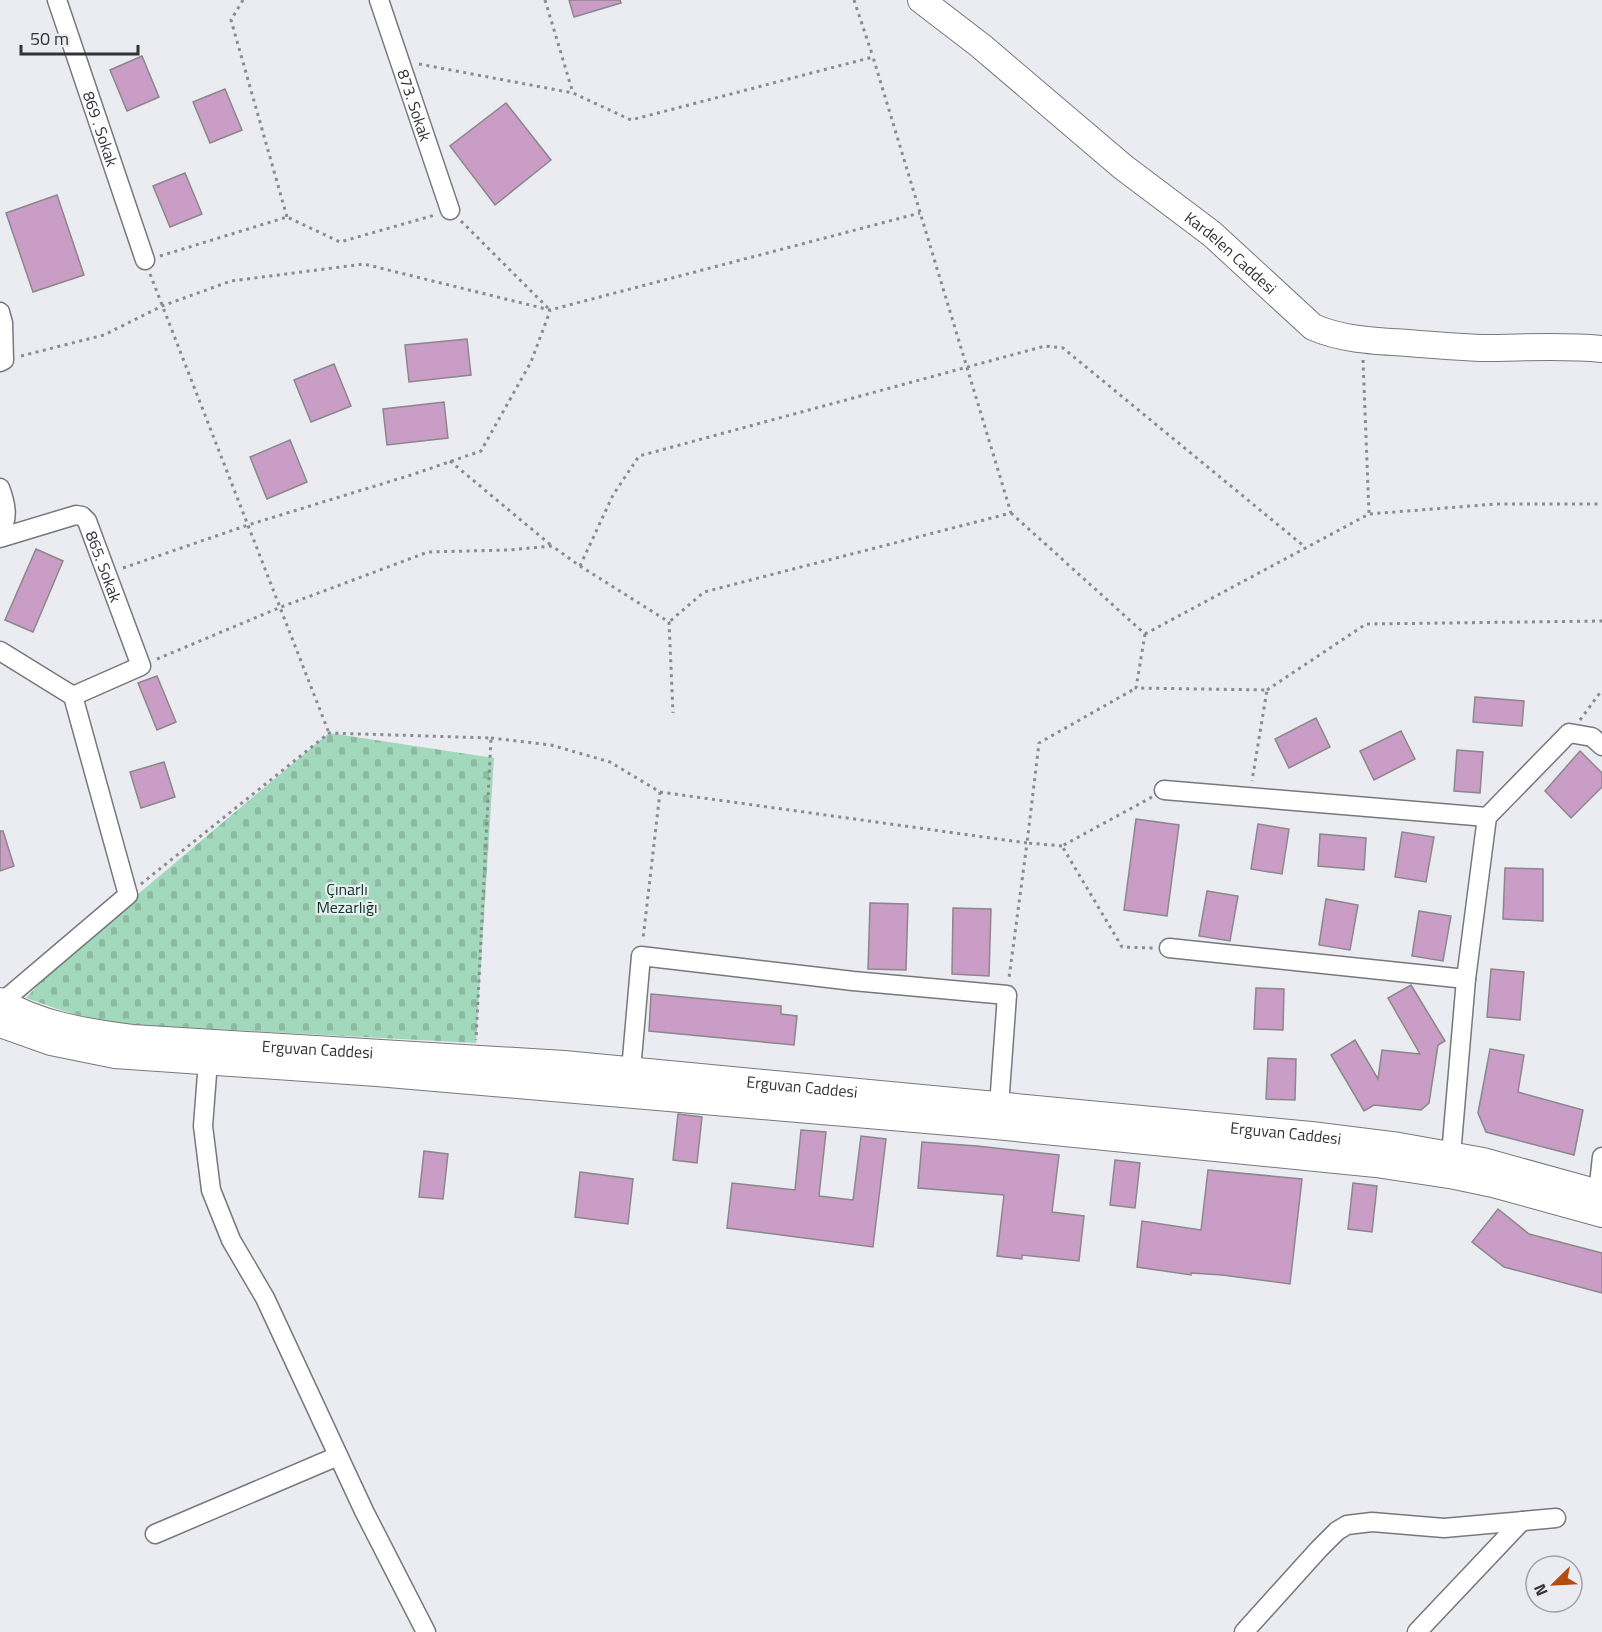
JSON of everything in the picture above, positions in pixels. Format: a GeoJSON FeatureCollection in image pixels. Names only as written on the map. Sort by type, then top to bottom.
{"type":"FeatureCollection","features":[{"type":"Feature","properties":{"kind":"street","name":"869 . Sokak"},"geometry":{"type":"LineString","coordinates":[[57,0],[145,260]]}},
{"type":"Feature","properties":{"kind":"street","name":"Kardelen Caddesi"},"geometry":{"type":"LineString","coordinates":[[921,0],[981,46],[1123,167],[1212,234],[1312,327],[1327,333],[1362,339],[1479,348],[1602,348]]}},
{"type":"Feature","properties":{"kind":"street","name":"873. Sokak"},"geometry":{"type":"LineString","coordinates":[[380,1],[450,210]]}},
{"type":"Feature","properties":{"kind":"street"},"geometry":{"type":"LineString","coordinates":[[0,312],[3,323],[2,361]]}},
{"type":"Feature","properties":{"kind":"street"},"geometry":{"type":"LineString","coordinates":[[0,488],[7,511],[5,524],[0,533]]}},
{"type":"Feature","properties":{"kind":"street","name":"865. Sokak"},"geometry":{"type":"LineString","coordinates":[[0,538],[68,517],[82,516],[91,531],[141,666]]}},
{"type":"Feature","properties":{"kind":"street"},"geometry":{"type":"LineString","coordinates":[[0,651],[73,696],[128,894],[1,1009],[51,1042],[97,1052],[389,1074],[950,1122],[1376,1164],[1601,1200],[1602,1157]]}},
{"type":"Feature","properties":{"kind":"street"},"geometry":{"type":"LineString","coordinates":[[73,696],[141,666]]}},
{"type":"Feature","properties":{"kind":"street"},"geometry":{"type":"LineString","coordinates":[[1451,1155],[1467,979],[1487,817],[1569,733],[1592,737],[1602,746]]}},
{"type":"Feature","properties":{"kind":"street"},"geometry":{"type":"LineString","coordinates":[[1164,790],[1487,817]]}},
{"type":"Feature","properties":{"kind":"street"},"geometry":{"type":"LineString","coordinates":[[1169,948],[1467,979]]}},
{"type":"Feature","properties":{"kind":"street"},"geometry":{"type":"LineString","coordinates":[[631,1070],[641,956],[853,981],[1007,995],[999,1106]]}},
{"type":"Feature","properties":{"kind":"street","name":"Erguvan Caddesi"},"geometry":{"type":"LineString","coordinates":[[1,1009],[92,1032],[132,1038],[475,1058],[631,1070],[1399,1146],[1483,1161],[1601,1200]]}},
{"type":"Feature","properties":{"kind":"street"},"geometry":{"type":"LineString","coordinates":[[207,1061],[203,1126],[211,1190],[231,1240],[265,1298],[364,1511],[426,1632]]}},
{"type":"Feature","properties":{"kind":"street"},"geometry":{"type":"LineString","coordinates":[[155,1534],[338,1456]]}},
{"type":"Feature","properties":{"kind":"street"},"geometry":{"type":"LineString","coordinates":[[1244,1632],[1319,1549],[1337,1531],[1347,1525],[1372,1522],[1444,1528],[1556,1518]]}},
{"type":"Feature","properties":{"kind":"street"},"geometry":{"type":"LineString","coordinates":[[1417,1632],[1522,1521]]}},
{"type":"Feature","properties":{"kind":"path"},"geometry":{"type":"LineString","coordinates":[[243,0],[231,20],[287,217]]}},
{"type":"Feature","properties":{"kind":"path"},"geometry":{"type":"LineString","coordinates":[[545,0],[573,93]]}},
{"type":"Feature","properties":{"kind":"path"},"geometry":{"type":"LineString","coordinates":[[854,0],[1011,513],[1145,634]]}},
{"type":"Feature","properties":{"kind":"path"},"geometry":{"type":"LineString","coordinates":[[400,61],[573,93],[631,120],[873,57]]}},
{"type":"Feature","properties":{"kind":"path"},"geometry":{"type":"LineString","coordinates":[[329,733],[145,260],[287,217],[340,242],[450,210],[550,310]]}},
{"type":"Feature","properties":{"kind":"path"},"geometry":{"type":"LineString","coordinates":[[2,361],[104,335],[162,306],[231,281],[364,264],[550,310],[920,213]]}},
{"type":"Feature","properties":{"kind":"path"},"geometry":{"type":"LineString","coordinates":[[107,573],[248,525],[481,451],[531,362],[550,310]]}},
{"type":"Feature","properties":{"kind":"path"},"geometry":{"type":"LineString","coordinates":[[1362,339],[1369,514]]}},
{"type":"Feature","properties":{"kind":"path"},"geometry":{"type":"LineString","coordinates":[[580,566],[613,495],[639,456],[1045,346],[1063,348],[1305,547]]}},
{"type":"Feature","properties":{"kind":"path"},"geometry":{"type":"LineString","coordinates":[[449,460],[552,546],[669,622]]}},
{"type":"Feature","properties":{"kind":"path"},"geometry":{"type":"LineString","coordinates":[[1145,634],[1369,514],[1496,504],[1602,504]]}},
{"type":"Feature","properties":{"kind":"path"},"geometry":{"type":"LineString","coordinates":[[669,622],[704,592],[1011,513]]}},
{"type":"Feature","properties":{"kind":"path"},"geometry":{"type":"LineString","coordinates":[[141,666],[281,607],[428,552],[509,550],[552,546]]}},
{"type":"Feature","properties":{"kind":"path"},"geometry":{"type":"LineString","coordinates":[[1007,995],[1039,743],[1136,688],[1267,690],[1366,624],[1602,621]]}},
{"type":"Feature","properties":{"kind":"path"},"geometry":{"type":"LineString","coordinates":[[669,622],[673,713]]}},
{"type":"Feature","properties":{"kind":"path"},"geometry":{"type":"LineString","coordinates":[[1136,688],[1145,634]]}},
{"type":"Feature","properties":{"kind":"path"},"geometry":{"type":"LineString","coordinates":[[1250,797],[1267,690]]}},
{"type":"Feature","properties":{"kind":"path"},"geometry":{"type":"LineString","coordinates":[[1569,733],[1602,690]]}},
{"type":"Feature","properties":{"kind":"path"},"geometry":{"type":"LineString","coordinates":[[128,894],[329,733],[491,738],[551,745],[610,762],[660,792],[1062,846],[1164,790]]}},
{"type":"Feature","properties":{"kind":"path"},"geometry":{"type":"LineString","coordinates":[[475,1058],[491,738]]}},
{"type":"Feature","properties":{"kind":"path"},"geometry":{"type":"LineString","coordinates":[[641,956],[660,792]]}},
{"type":"Feature","properties":{"kind":"path"},"geometry":{"type":"LineString","coordinates":[[1062,846],[1122,947],[1169,948]]}},
{"type":"Feature","properties":{"kind":"green space","name":"Çınarlı Mezarlığı"},"geometry":{"type":"Polygon","coordinates":[[[329,733],[494,758],[476,1043],[98,1023],[26,998],[67,954],[329,733]]]}},
{"type":"Feature","properties":{"kind":"building"},"geometry":{"type":"Polygon","coordinates":[[[569,0],[620,0],[621,3],[574,17],[569,0]]]}},
{"type":"Feature","properties":{"kind":"building"},"geometry":{"type":"Polygon","coordinates":[[[142,56],[159,97],[127,111],[110,70],[142,56]]]}},
{"type":"Feature","properties":{"kind":"building"},"geometry":{"type":"Polygon","coordinates":[[[225,89],[242,130],[210,143],[193,102],[225,89]]]}},
{"type":"Feature","properties":{"kind":"building"},"geometry":{"type":"Polygon","coordinates":[[[506,103],[551,160],[495,205],[450,146],[506,103]]]}},
{"type":"Feature","properties":{"kind":"building"},"geometry":{"type":"Polygon","coordinates":[[[185,173],[202,214],[170,227],[153,186],[185,173]]]}},
{"type":"Feature","properties":{"kind":"building"},"geometry":{"type":"Polygon","coordinates":[[[57,195],[84,275],[33,292],[6,213],[57,195]]]}},
{"type":"Feature","properties":{"kind":"building"},"geometry":{"type":"Polygon","coordinates":[[[467,339],[471,375],[409,382],[405,345],[467,339]]]}},
{"type":"Feature","properties":{"kind":"building"},"geometry":{"type":"Polygon","coordinates":[[[334,364],[351,406],[311,422],[294,380],[334,364]]]}},
{"type":"Feature","properties":{"kind":"building"},"geometry":{"type":"Polygon","coordinates":[[[444,402],[448,438],[387,445],[383,409],[444,402]]]}},
{"type":"Feature","properties":{"kind":"building"},"geometry":{"type":"Polygon","coordinates":[[[290,440],[307,482],[267,499],[250,457],[290,440]]]}},
{"type":"Feature","properties":{"kind":"building"},"geometry":{"type":"Polygon","coordinates":[[[36,549],[63,561],[33,632],[5,620],[36,549]]]}},
{"type":"Feature","properties":{"kind":"building"},"geometry":{"type":"Polygon","coordinates":[[[157,676],[176,722],[157,730],[138,683],[157,676]]]}},
{"type":"Feature","properties":{"kind":"building"},"geometry":{"type":"Polygon","coordinates":[[[1475,697],[1524,701],[1522,726],[1473,722],[1475,697]]]}},
{"type":"Feature","properties":{"kind":"building"},"geometry":{"type":"Polygon","coordinates":[[[1316,718],[1330,747],[1289,768],[1275,739],[1316,718]]]}},
{"type":"Feature","properties":{"kind":"building"},"geometry":{"type":"Polygon","coordinates":[[[1401,731],[1415,759],[1374,780],[1360,751],[1401,731]]]}},
{"type":"Feature","properties":{"kind":"building"},"geometry":{"type":"Polygon","coordinates":[[[1457,750],[1483,752],[1480,793],[1454,791],[1457,750]]]}},
{"type":"Feature","properties":{"kind":"building"},"geometry":{"type":"Polygon","coordinates":[[[1580,751],[1602,773],[1602,787],[1571,818],[1545,791],[1580,751]]]}},
{"type":"Feature","properties":{"kind":"building"},"geometry":{"type":"Polygon","coordinates":[[[164,762],[175,797],[141,808],[130,772],[164,762]]]}},
{"type":"Feature","properties":{"kind":"building"},"geometry":{"type":"Polygon","coordinates":[[[1136,819],[1179,825],[1167,916],[1124,910],[1136,819]]]}},
{"type":"Feature","properties":{"kind":"building"},"geometry":{"type":"Polygon","coordinates":[[[1258,824],[1289,829],[1282,874],[1251,869],[1258,824]]]}},
{"type":"Feature","properties":{"kind":"building"},"geometry":{"type":"Polygon","coordinates":[[[0,831],[3,831],[14,866],[0,871],[0,831]]]}},
{"type":"Feature","properties":{"kind":"building"},"geometry":{"type":"Polygon","coordinates":[[[1402,832],[1434,837],[1426,882],[1395,877],[1402,832]]]}},
{"type":"Feature","properties":{"kind":"building"},"geometry":{"type":"Polygon","coordinates":[[[1320,834],[1366,838],[1364,870],[1318,866],[1320,834]]]}},
{"type":"Feature","properties":{"kind":"building"},"geometry":{"type":"Polygon","coordinates":[[[1505,868],[1543,869],[1543,921],[1503,919],[1505,868]]]}},
{"type":"Feature","properties":{"kind":"building"},"geometry":{"type":"Polygon","coordinates":[[[1207,891],[1238,896],[1230,941],[1199,936],[1207,891]]]}},
{"type":"Feature","properties":{"kind":"building"},"geometry":{"type":"Polygon","coordinates":[[[1326,899],[1358,905],[1350,950],[1319,945],[1326,899]]]}},
{"type":"Feature","properties":{"kind":"building"},"geometry":{"type":"Polygon","coordinates":[[[870,903],[908,904],[906,970],[868,969],[870,903]]]}},
{"type":"Feature","properties":{"kind":"building"},"geometry":{"type":"Polygon","coordinates":[[[953,908],[991,909],[989,976],[952,974],[953,908]]]}},
{"type":"Feature","properties":{"kind":"building"},"geometry":{"type":"Polygon","coordinates":[[[1419,911],[1451,916],[1443,961],[1412,956],[1419,911]]]}},
{"type":"Feature","properties":{"kind":"building"},"geometry":{"type":"Polygon","coordinates":[[[1491,969],[1524,972],[1520,1020],[1487,1017],[1491,969]]]}},
{"type":"Feature","properties":{"kind":"building"},"geometry":{"type":"Polygon","coordinates":[[[1411,985],[1445,1041],[1438,1045],[1429,1103],[1421,1110],[1374,1105],[1364,1111],[1331,1055],[1355,1040],[1378,1079],[1382,1050],[1420,1054],[1388,998],[1411,985]]]}},
{"type":"Feature","properties":{"kind":"building"},"geometry":{"type":"Polygon","coordinates":[[[1256,988],[1284,989],[1283,1030],[1254,1029],[1256,988]]]}},
{"type":"Feature","properties":{"kind":"building"},"geometry":{"type":"Polygon","coordinates":[[[651,994],[781,1006],[781,1014],[797,1016],[794,1045],[649,1031],[651,994]]]}},
{"type":"Feature","properties":{"kind":"building"},"geometry":{"type":"Polygon","coordinates":[[[1490,1049],[1524,1055],[1518,1092],[1583,1110],[1574,1155],[1486,1132],[1478,1113],[1490,1049]]]}},
{"type":"Feature","properties":{"kind":"building"},"geometry":{"type":"Polygon","coordinates":[[[1268,1058],[1296,1059],[1295,1100],[1266,1099],[1268,1058]]]}},
{"type":"Feature","properties":{"kind":"building"},"geometry":{"type":"Polygon","coordinates":[[[678,1114],[702,1117],[697,1163],[673,1160],[678,1114]]]}},
{"type":"Feature","properties":{"kind":"building"},"geometry":{"type":"Polygon","coordinates":[[[801,1130],[826,1132],[819,1196],[853,1200],[861,1136],[886,1139],[873,1247],[727,1228],[732,1183],[795,1190],[801,1130]]]}},
{"type":"Feature","properties":{"kind":"building"},"geometry":{"type":"Polygon","coordinates":[[[922,1142],[1059,1155],[1052,1212],[1084,1216],[1079,1261],[1022,1255],[1022,1259],[997,1256],[1004,1195],[918,1188],[922,1142]]]}},
{"type":"Feature","properties":{"kind":"building"},"geometry":{"type":"Polygon","coordinates":[[[424,1151],[448,1154],[443,1199],[419,1197],[424,1151]]]}},
{"type":"Feature","properties":{"kind":"building"},"geometry":{"type":"Polygon","coordinates":[[[1115,1160],[1140,1163],[1135,1208],[1110,1205],[1115,1160]]]}},
{"type":"Feature","properties":{"kind":"building"},"geometry":{"type":"Polygon","coordinates":[[[1208,1170],[1302,1179],[1290,1284],[1222,1275],[1191,1273],[1191,1275],[1137,1267],[1142,1221],[1201,1230],[1208,1170]]]}},
{"type":"Feature","properties":{"kind":"building"},"geometry":{"type":"Polygon","coordinates":[[[580,1172],[633,1179],[628,1224],[575,1217],[580,1172]]]}},
{"type":"Feature","properties":{"kind":"building"},"geometry":{"type":"Polygon","coordinates":[[[1353,1183],[1377,1186],[1372,1232],[1348,1229],[1353,1183]]]}},
{"type":"Feature","properties":{"kind":"building"},"geometry":{"type":"Polygon","coordinates":[[[1498,1209],[1529,1234],[1602,1253],[1602,1293],[1504,1267],[1472,1242],[1498,1209]]]}}]}
